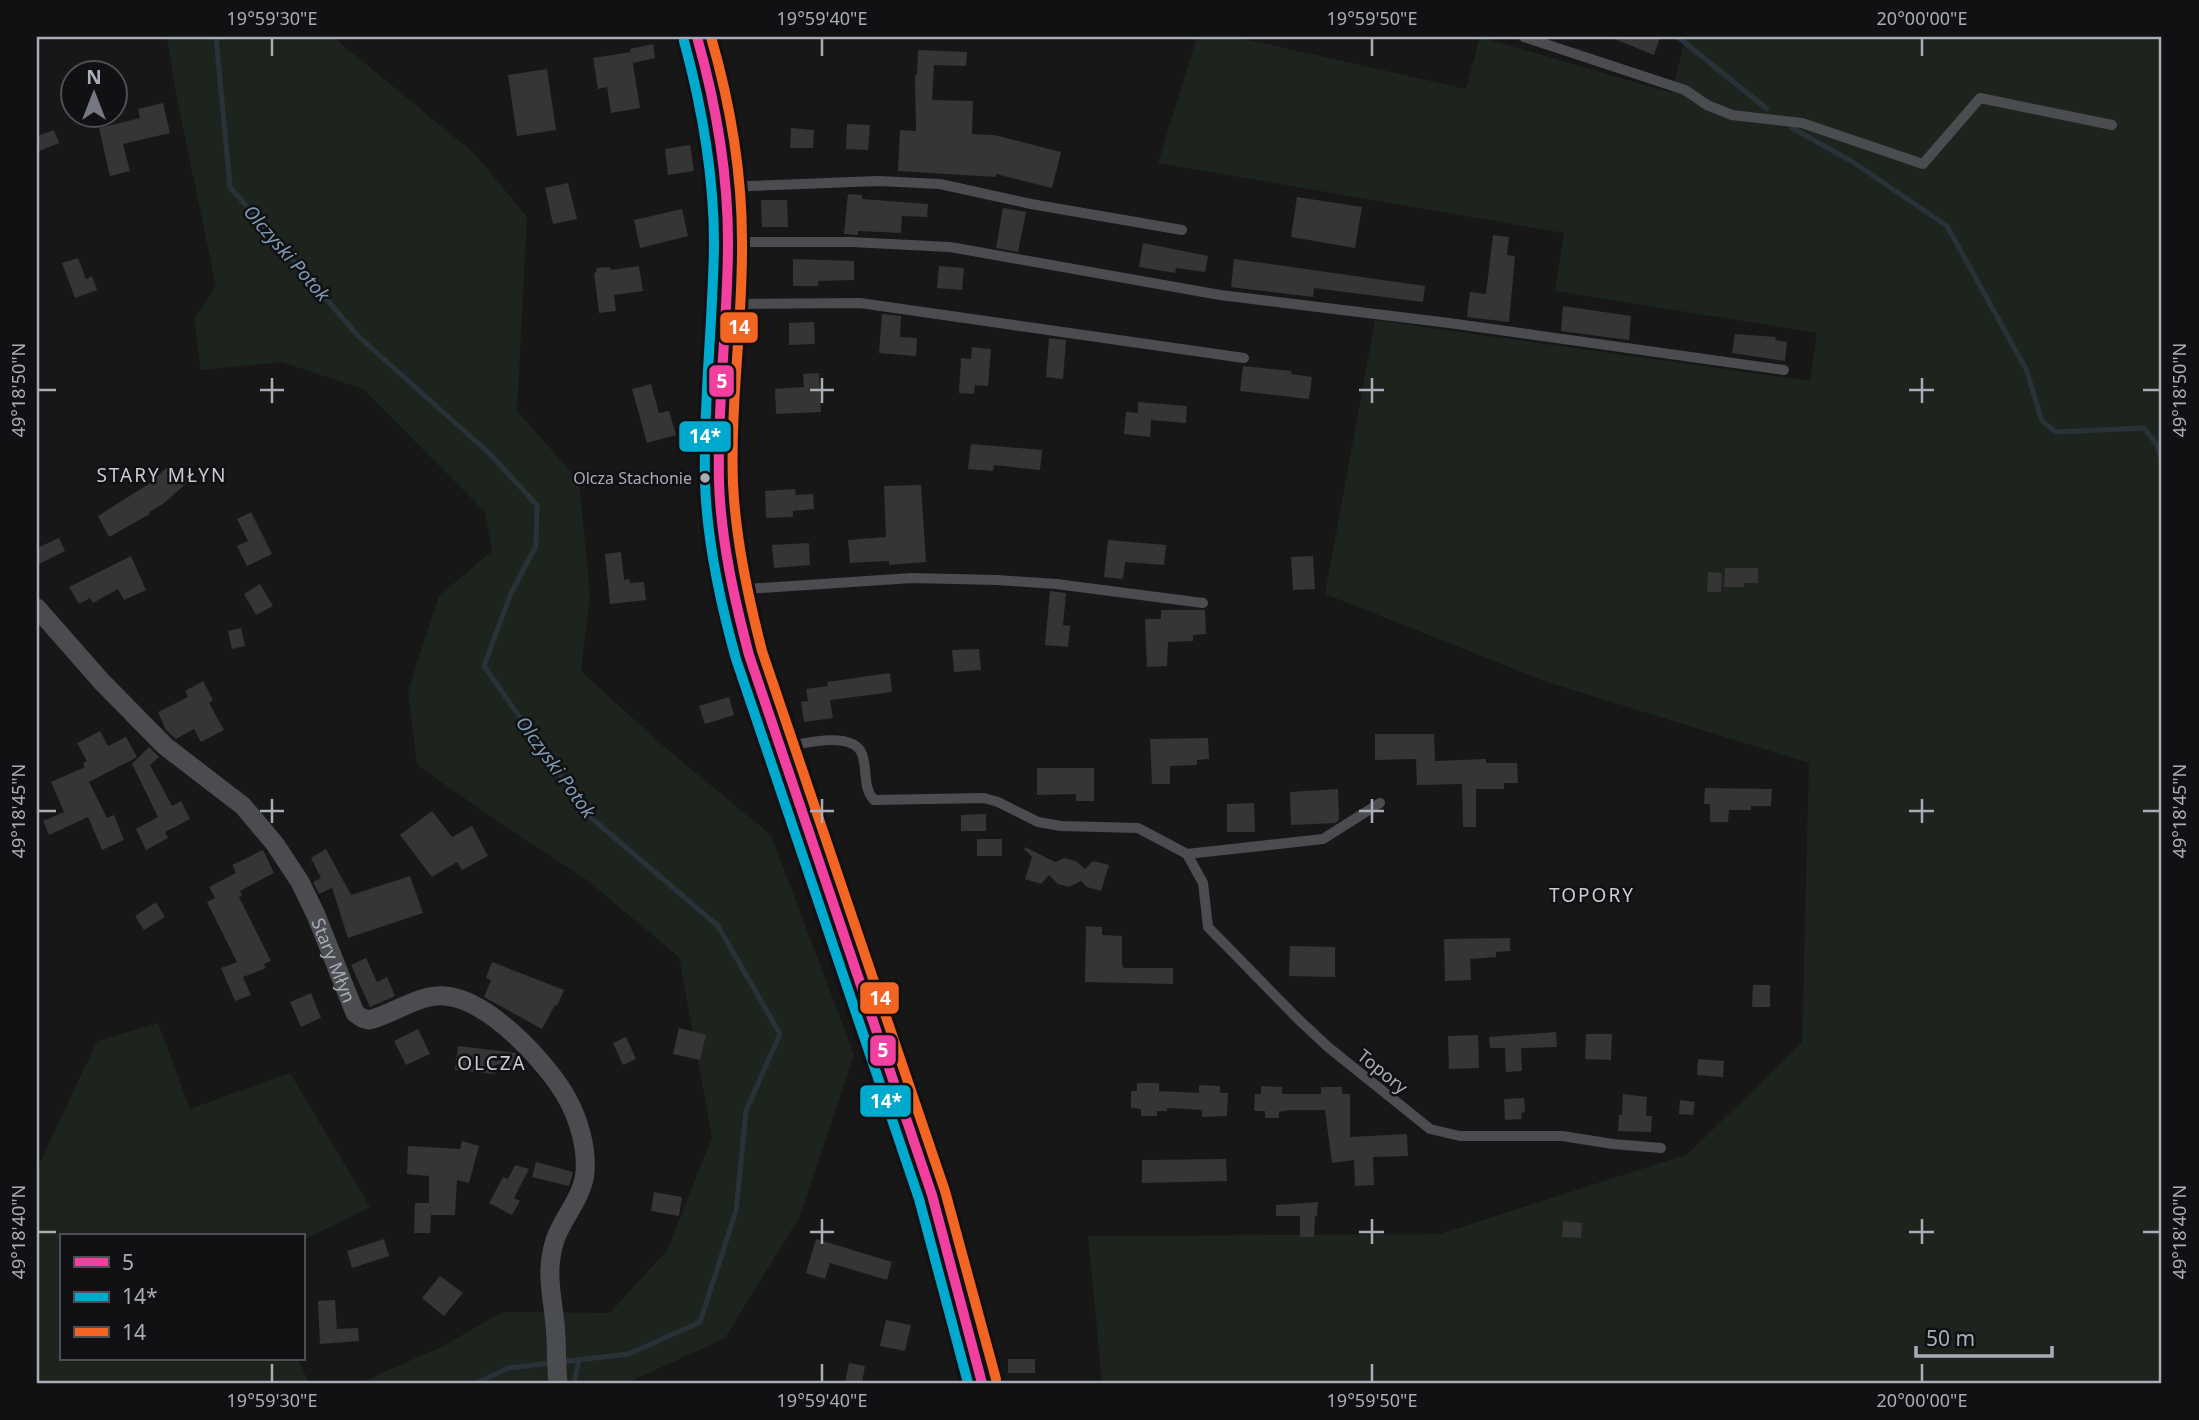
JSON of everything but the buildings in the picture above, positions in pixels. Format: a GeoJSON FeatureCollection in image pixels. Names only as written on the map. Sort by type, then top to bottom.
{"type":"FeatureCollection","features":[{"type":"Feature","properties":{"kind":"street"},"geometry":{"type":"LineString","coordinates":[[697,37],[714,103],[726,187],[728,242],[719,482],[725,547],[733,593],[749,655],[780,750],[932,1195],[982,1383]]}},
{"type":"Feature","properties":{"kind":"street","name":"Stary Młyn"},"geometry":{"type":"LineString","coordinates":[[37,608],[102,682],[156,737],[243,806],[275,844],[300,882],[316,915],[355,1013],[369,1020],[415,1002],[442,995],[458,998],[503,1023],[552,1077],[568,1100],[577,1123],[585,1160],[582,1186],[555,1242],[548,1282],[555,1322],[557,1371]]}},
{"type":"Feature","properties":{"kind":"lane"},"geometry":{"type":"LineString","coordinates":[[1524,37],[1685,90],[1707,105],[1732,115],[1802,123],[1923,164],[1980,98],[2112,125]]}},
{"type":"Feature","properties":{"kind":"lane"},"geometry":{"type":"LineString","coordinates":[[726,187],[878,181],[940,184],[1031,204],[1182,230]]}},
{"type":"Feature","properties":{"kind":"lane"},"geometry":{"type":"LineString","coordinates":[[728,242],[851,242],[950,247],[1220,295],[1449,323],[1784,370]]}},
{"type":"Feature","properties":{"kind":"lane"},"geometry":{"type":"LineString","coordinates":[[726,304],[860,303],[1244,358]]}},
{"type":"Feature","properties":{"kind":"lane"},"geometry":{"type":"LineString","coordinates":[[733,593],[746,589],[793,585],[924,578],[1056,584],[1203,603]]}},
{"type":"Feature","properties":{"kind":"lane"},"geometry":{"type":"LineString","coordinates":[[780,750],[825,741],[842,740],[853,743],[862,754],[867,788],[874,800],[883,802],[984,798],[1038,822],[1061,826],[1138,828],[1187,854],[1323,838],[1380,803]]}},
{"type":"Feature","properties":{"kind":"lane","name":"Topory"},"geometry":{"type":"LineString","coordinates":[[1187,854],[1203,883],[1208,927],[1328,1047],[1430,1129],[1460,1136],[1562,1136],[1661,1148]]}},
{"type":"Feature","properties":{"kind":"shaded area"},"geometry":{"type":"Polygon","coordinates":[[[167,37],[333,37],[475,154],[527,217],[517,411],[579,481],[590,595],[581,671],[662,745],[771,835],[854,1055],[800,1216],[725,1338],[627,1383],[360,1383],[443,1346],[503,1312],[610,1313],[668,1249],[712,1137],[679,957],[587,880],[417,765],[408,691],[439,596],[492,551],[485,512],[363,389],[282,362],[201,370],[194,319],[216,286],[177,99],[167,37]]]}},
{"type":"Feature","properties":{"kind":"shaded area"},"geometry":{"type":"Polygon","coordinates":[[[1197,37],[1236,37],[1466,89],[1480,37],[1672,93],[1685,37],[2162,37],[2162,1383],[1102,1383],[1088,1236],[1440,1234],[1688,1154],[1802,1042],[1809,763],[1547,682],[1325,594],[1375,320],[1810,381],[1817,333],[1555,291],[1564,233],[1158,163],[1197,37]]]}},
{"type":"Feature","properties":{"kind":"shaded area"},"geometry":{"type":"Polygon","coordinates":[[[158,1023],[190,1109],[290,1073],[370,1207],[304,1240],[304,1234],[60,1234],[60,1360],[298,1360],[309,1383],[37,1383],[37,1169],[97,1041],[158,1023]]]}},
{"type":"Feature","properties":{"kind":"waterway","name":"Olczyski Potok"},"geometry":{"type":"LineString","coordinates":[[216,37],[230,187],[358,336],[490,454],[537,505],[536,546],[511,593],[484,666],[588,815],[718,926],[780,1034],[746,1111],[736,1211],[700,1322],[629,1354],[508,1368],[477,1383]]}},
{"type":"Feature","properties":{"kind":"waterway"},"geometry":{"type":"LineString","coordinates":[[1678,37],[1767,109]]}},
{"type":"Feature","properties":{"kind":"waterway"},"geometry":{"type":"LineString","coordinates":[[1792,128],[1853,162],[1947,226],[2026,369],[2042,421],[2056,432],[2144,428],[2157,445],[2162,460]]}},
{"type":"Feature","properties":{"kind":"waterway"},"geometry":{"type":"LineString","coordinates":[[574,1383],[579,1360]]}},
{"type":"Feature","properties":{"kind":"transit line","name":"5"},"geometry":{"type":"LineString","coordinates":[[697,37],[715,113],[726,190],[728,272],[719,482],[722,526],[733,591],[749,655],[932,1195],[982,1383]]}},
{"type":"Feature","properties":{"kind":"transit line","name":"14"},"geometry":{"type":"LineString","coordinates":[[711,37],[729,112],[740,189],[742,271],[733,423],[733,484],[747,589],[762,651],[945,1191],[996,1379]]}},
{"type":"Feature","properties":{"kind":"transit line","name":"14*"},"geometry":{"type":"LineString","coordinates":[[684,41],[701,116],[712,192],[714,244],[705,423],[705,482],[711,550],[720,594],[736,659],[919,1199],[968,1383]]}},
{"type":"Feature","properties":{"kind":"place","name":"Olcza Stachonie"},"geometry":{"type":"Point","coordinates":[705,478]}},
{"type":"Feature","properties":{"kind":"district","name":"STARY MŁYN"},"geometry":{"type":"Point","coordinates":[162,475]}},
{"type":"Feature","properties":{"kind":"district","name":"TOPORY"},"geometry":{"type":"Point","coordinates":[1592,895]}},
{"type":"Feature","properties":{"kind":"district","name":"OLCZA"},"geometry":{"type":"Point","coordinates":[492,1063]}}]}
